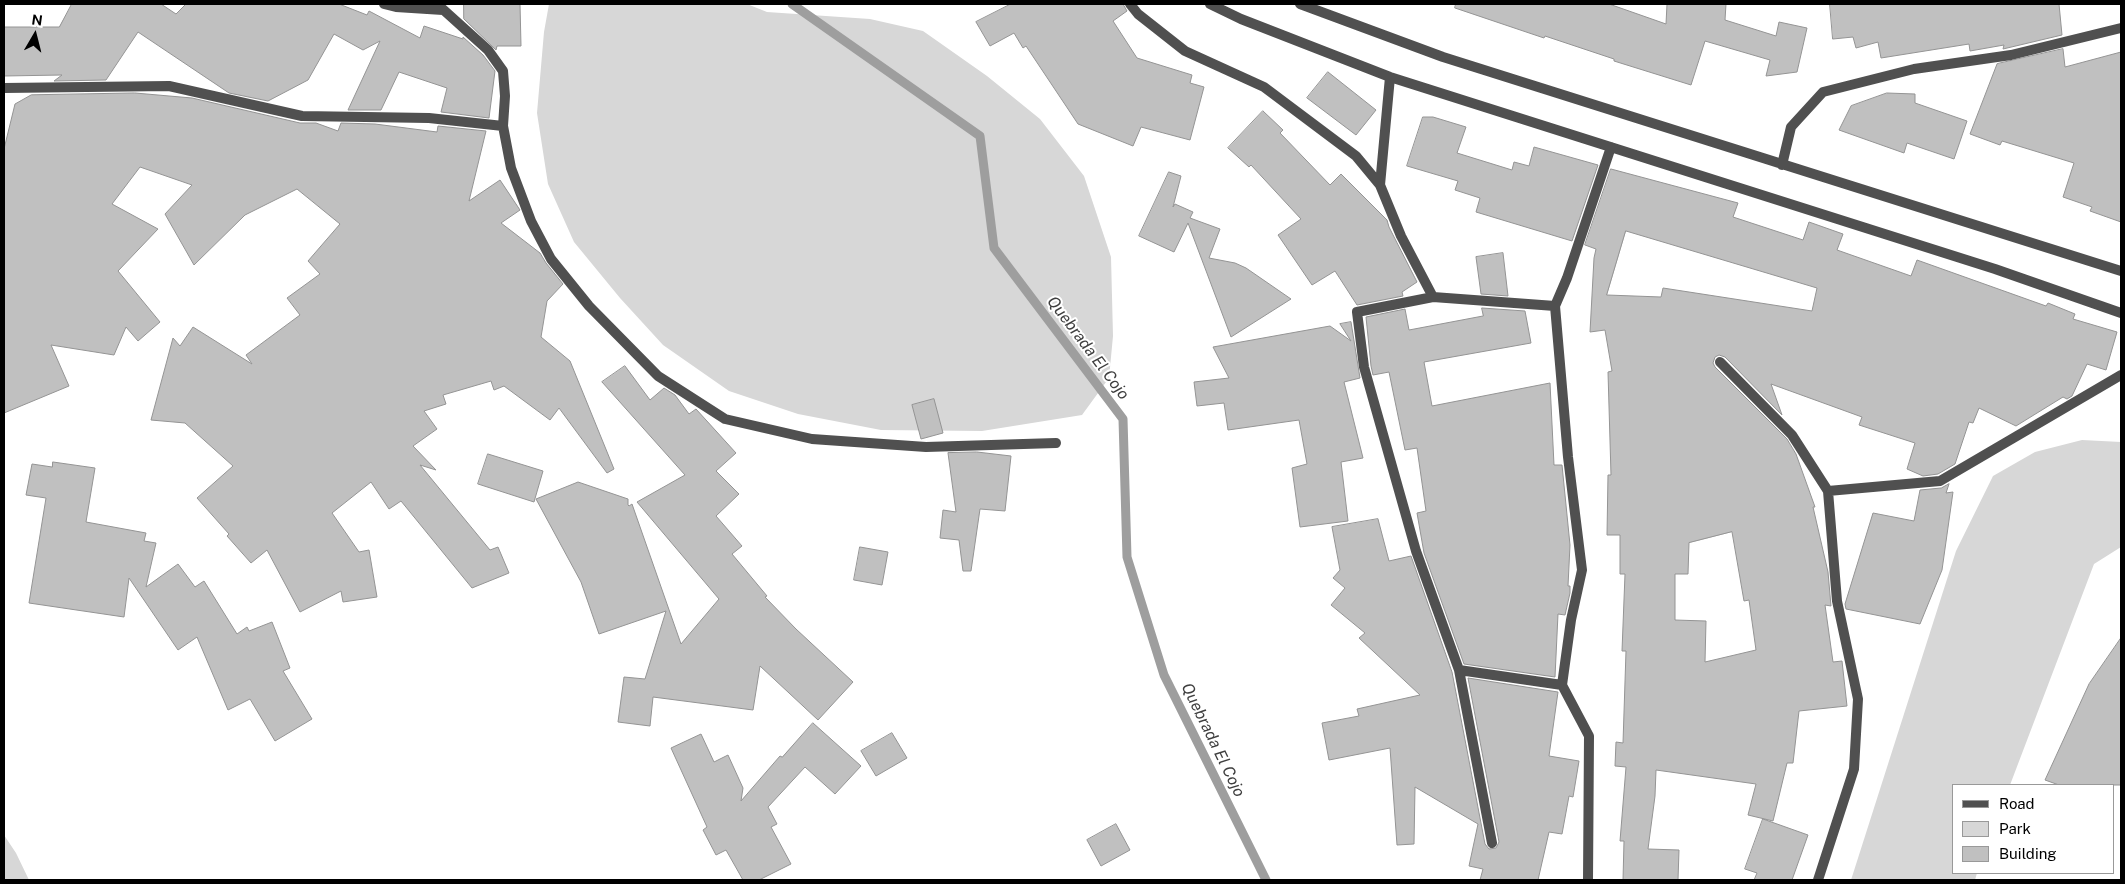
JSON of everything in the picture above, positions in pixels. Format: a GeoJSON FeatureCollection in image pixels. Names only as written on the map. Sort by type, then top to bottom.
{"type":"FeatureCollection","features":[{"type":"Feature","properties":{"kind":"street"},"geometry":{"type":"LineString","coordinates":[[384,4],[396,7],[440,7],[488,50],[503,71],[505,96],[503,126],[512,168],[531,221],[552,259],[589,306],[658,376],[725,419],[812,439],[926,447],[1056,443]]}},
{"type":"Feature","properties":{"kind":"street"},"geometry":{"type":"LineString","coordinates":[[1130,4],[1138,14],[1185,51],[1264,88],[1356,156],[1380,185],[1401,236],[1433,297]]}},
{"type":"Feature","properties":{"kind":"street"},"geometry":{"type":"LineString","coordinates":[[1210,4],[1241,19],[1390,77],[1995,269],[2121,313]]}},
{"type":"Feature","properties":{"kind":"street"},"geometry":{"type":"LineString","coordinates":[[1300,4],[1443,57],[2121,271]]}},
{"type":"Feature","properties":{"kind":"street"},"geometry":{"type":"LineString","coordinates":[[1782,165],[1791,127],[1823,92],[1914,69],[2011,55],[2121,28]]}},
{"type":"Feature","properties":{"kind":"street"},"geometry":{"type":"LineString","coordinates":[[1380,185],[1390,77]]}},
{"type":"Feature","properties":{"kind":"street"},"geometry":{"type":"LineString","coordinates":[[4,88],[169,86],[302,116],[429,118],[503,126]]}},
{"type":"Feature","properties":{"kind":"street"},"geometry":{"type":"LineString","coordinates":[[1588,880],[1589,736],[1562,685],[1571,620],[1582,570],[1568,457],[1555,306],[1567,278],[1611,147]]}},
{"type":"Feature","properties":{"kind":"street"},"geometry":{"type":"LineString","coordinates":[[1492,843],[1459,670],[1416,551],[1387,450],[1364,367],[1357,312],[1433,297],[1555,306]]}},
{"type":"Feature","properties":{"kind":"street"},"geometry":{"type":"LineString","coordinates":[[1720,362],[1792,436],[1828,491],[1837,601],[1858,699],[1854,770],[1818,880]]}},
{"type":"Feature","properties":{"kind":"street"},"geometry":{"type":"LineString","coordinates":[[1828,491],[1940,481],[2121,375]]}},
{"type":"Feature","properties":{"kind":"street"},"geometry":{"type":"LineString","coordinates":[[1459,670],[1562,685]]}},
{"type":"Feature","properties":{"kind":"green space"},"geometry":{"type":"Polygon","coordinates":[[[549,4],[747,4],[767,12],[870,19],[923,31],[987,76],[1040,119],[1084,176],[1111,257],[1113,336],[1109,378],[1082,415],[982,431],[881,430],[798,414],[729,391],[663,345],[620,298],[574,242],[548,184],[537,113],[544,32],[549,4]]]}},
{"type":"Feature","properties":{"kind":"green space"},"geometry":{"type":"Polygon","coordinates":[[[2082,440],[2121,442],[2121,547],[2094,564],[2010,784],[1952,784],[1952,874],[1977,874],[1975,880],[1851,880],[1956,551],[1993,476],[2035,452],[2082,440]]]}},
{"type":"Feature","properties":{"kind":"green space"},"geometry":{"type":"Polygon","coordinates":[[[4,835],[16,853],[29,880],[4,880],[4,835]]]}},
{"type":"Feature","properties":{"kind":"building"},"geometry":{"type":"Polygon","coordinates":[[[72,4],[161,4],[176,14],[186,4],[339,4],[367,15],[369,11],[420,38],[424,26],[463,39],[463,37],[483,55],[495,71],[489,118],[441,112],[447,88],[399,72],[381,110],[348,110],[380,41],[363,50],[334,34],[308,80],[268,101],[229,93],[138,32],[106,80],[54,81],[62,75],[4,76],[4,27],[59,27],[72,4]]]}},
{"type":"Feature","properties":{"kind":"building"},"geometry":{"type":"Polygon","coordinates":[[[464,4],[520,4],[521,46],[497,46],[496,50],[464,19],[464,4]]]}},
{"type":"Feature","properties":{"kind":"building"},"geometry":{"type":"Polygon","coordinates":[[[1011,4],[1123,4],[1127,11],[1113,21],[1137,58],[1192,75],[1190,83],[1204,87],[1190,140],[1141,127],[1133,146],[1078,124],[1026,46],[1023,48],[1014,33],[990,46],[976,22],[1011,4]]]}},
{"type":"Feature","properties":{"kind":"building"},"geometry":{"type":"Polygon","coordinates":[[[1456,4],[1609,4],[1666,24],[1667,4],[1726,4],[1725,20],[1776,36],[1779,22],[1807,28],[1797,72],[1766,76],[1770,60],[1705,41],[1691,85],[1455,8],[1456,4]]]}},
{"type":"Feature","properties":{"kind":"building"},"geometry":{"type":"Polygon","coordinates":[[[1830,4],[2059,4],[2062,35],[2003,49],[2004,45],[1970,51],[1969,44],[1881,58],[1878,42],[1856,48],[1853,37],[1833,39],[1830,4]]]}},
{"type":"Feature","properties":{"kind":"building"},"geometry":{"type":"Polygon","coordinates":[[[2063,49],[2065,67],[2121,52],[2121,222],[2090,211],[2092,207],[2063,197],[2074,163],[2002,141],[2000,145],[1970,134],[1997,64],[2063,49]]]}},
{"type":"Feature","properties":{"kind":"building"},"geometry":{"type":"Polygon","coordinates":[[[1328,72],[1376,110],[1356,135],[1307,98],[1328,72]]]}},
{"type":"Feature","properties":{"kind":"building"},"geometry":{"type":"Polygon","coordinates":[[[135,93],[192,98],[300,123],[316,123],[338,131],[341,123],[375,124],[437,132],[438,126],[486,131],[469,201],[500,180],[520,210],[501,223],[540,253],[563,284],[547,301],[541,337],[570,361],[614,469],[607,473],[559,408],[550,420],[504,386],[494,390],[491,381],[443,395],[446,404],[424,411],[437,429],[413,446],[436,470],[420,465],[490,550],[498,547],[509,573],[472,588],[401,501],[389,509],[371,482],[332,513],[359,552],[369,550],[377,597],[343,602],[341,591],[300,612],[267,550],[251,563],[227,536],[229,534],[197,498],[233,466],[185,423],[151,420],[173,338],[180,346],[193,327],[252,364],[246,355],[300,315],[287,298],[320,274],[308,261],[340,224],[297,189],[245,215],[194,265],[165,214],[192,185],[140,167],[112,204],[158,229],[118,271],[160,322],[138,341],[126,327],[114,355],[51,345],[69,386],[4,413],[4,149],[15,104],[31,95],[135,93]]]}},
{"type":"Feature","properties":{"kind":"building"},"geometry":{"type":"Polygon","coordinates":[[[1887,93],[1915,94],[1915,103],[1967,121],[1954,159],[1907,143],[1904,153],[1839,130],[1851,106],[1887,93]]]}},
{"type":"Feature","properties":{"kind":"building"},"geometry":{"type":"Polygon","coordinates":[[[1263,111],[1283,130],[1280,133],[1330,185],[1341,174],[1387,220],[1417,282],[1402,292],[1403,296],[1357,305],[1335,271],[1312,285],[1278,235],[1301,219],[1251,165],[1249,167],[1228,148],[1263,111]]]}},
{"type":"Feature","properties":{"kind":"building"},"geometry":{"type":"Polygon","coordinates":[[[1423,117],[1433,117],[1466,127],[1457,153],[1512,170],[1514,162],[1529,166],[1534,147],[1598,165],[1572,241],[1476,212],[1480,198],[1455,190],[1458,181],[1407,166],[1423,117]]]}},
{"type":"Feature","properties":{"kind":"building"},"geometry":{"type":"Polygon","coordinates":[[[1611,169],[1738,203],[1733,217],[1803,240],[1809,222],[1843,234],[1837,250],[1911,276],[1917,260],[2046,306],[2048,303],[2075,314],[2073,319],[2117,332],[2106,370],[2087,364],[2072,396],[2067,399],[2063,397],[2016,426],[1979,408],[1973,423],[1969,422],[1955,464],[1938,474],[1923,476],[1907,469],[1915,443],[1859,425],[1862,417],[1771,384],[1782,415],[1725,357],[1719,355],[1715,357],[1713,363],[1715,367],[1787,439],[1796,454],[1815,507],[1813,507],[1828,572],[1831,606],[1825,605],[1833,662],[1842,661],[1847,706],[1799,711],[1793,763],[1787,763],[1773,821],[1748,815],[1756,784],[1656,770],[1655,796],[1648,849],[1679,850],[1678,880],[1623,880],[1624,841],[1620,841],[1626,767],[1615,766],[1616,742],[1623,743],[1626,651],[1622,651],[1625,574],[1620,574],[1620,535],[1607,535],[1608,475],[1611,475],[1608,372],[1612,371],[1605,330],[1590,332],[1596,249],[1585,245],[1611,169]],[[1626,231],[1607,295],[1661,297],[1663,288],[1812,311],[1817,288],[1626,231]],[[1732,532],[1689,543],[1688,574],[1675,574],[1675,620],[1706,621],[1705,662],[1756,650],[1749,600],[1744,601],[1732,532]]]}},
{"type":"Feature","properties":{"kind":"building"},"geometry":{"type":"Polygon","coordinates":[[[1169,172],[1181,176],[1173,207],[1175,204],[1193,212],[1190,218],[1220,229],[1209,258],[1235,263],[1246,268],[1291,299],[1231,337],[1188,223],[1174,252],[1139,236],[1169,172]]]}},
{"type":"Feature","properties":{"kind":"building"},"geometry":{"type":"Polygon","coordinates":[[[1503,253],[1508,296],[1481,294],[1476,257],[1503,253]]]}},
{"type":"Feature","properties":{"kind":"building"},"geometry":{"type":"Polygon","coordinates":[[[1482,308],[1525,311],[1531,343],[1424,362],[1432,406],[1550,383],[1554,465],[1562,465],[1570,545],[1568,586],[1570,586],[1570,593],[1565,615],[1558,614],[1555,677],[1464,664],[1424,553],[1417,513],[1426,511],[1417,448],[1405,450],[1389,372],[1373,375],[1371,366],[1366,317],[1405,309],[1409,330],[1483,316],[1482,308]]]}},
{"type":"Feature","properties":{"kind":"building"},"geometry":{"type":"Polygon","coordinates":[[[1351,322],[1360,378],[1344,382],[1363,458],[1341,462],[1348,521],[1300,527],[1292,468],[1307,464],[1299,420],[1228,430],[1224,403],[1197,406],[1194,382],[1229,378],[1213,347],[1330,326],[1351,341],[1340,324],[1351,322]]]}},
{"type":"Feature","properties":{"kind":"building"},"geometry":{"type":"Polygon","coordinates":[[[625,366],[650,400],[664,388],[675,395],[689,414],[696,409],[736,453],[716,471],[739,494],[716,516],[742,546],[732,554],[767,596],[765,597],[853,682],[818,720],[760,666],[753,710],[653,697],[650,726],[618,722],[624,677],[645,679],[666,611],[599,634],[581,582],[536,499],[578,482],[628,499],[628,505],[632,504],[681,644],[719,599],[637,502],[685,475],[602,382],[625,366]]]}},
{"type":"Feature","properties":{"kind":"building"},"geometry":{"type":"Polygon","coordinates":[[[934,399],[943,433],[921,439],[912,405],[934,399]]]}},
{"type":"Feature","properties":{"kind":"building"},"geometry":{"type":"Polygon","coordinates":[[[977,452],[1011,456],[1005,511],[980,509],[971,571],[963,571],[959,540],[940,538],[943,510],[956,512],[948,453],[977,452]]]}},
{"type":"Feature","properties":{"kind":"building"},"geometry":{"type":"Polygon","coordinates":[[[488,454],[543,471],[534,502],[478,484],[488,454]]]}},
{"type":"Feature","properties":{"kind":"building"},"geometry":{"type":"Polygon","coordinates":[[[53,462],[95,468],[86,522],[146,533],[144,541],[156,543],[146,587],[178,564],[195,587],[204,581],[237,634],[247,627],[249,631],[272,622],[290,668],[283,671],[312,719],[275,741],[250,699],[228,710],[197,637],[178,650],[129,578],[124,617],[29,603],[46,498],[26,495],[32,464],[52,467],[53,462]]]}},
{"type":"Feature","properties":{"kind":"building"},"geometry":{"type":"Polygon","coordinates":[[[1949,484],[1946,493],[1953,492],[1942,570],[1920,624],[1846,609],[1845,604],[1873,513],[1914,521],[1920,490],[1941,488],[1949,484]]]}},
{"type":"Feature","properties":{"kind":"building"},"geometry":{"type":"Polygon","coordinates":[[[1378,519],[1389,561],[1411,556],[1452,672],[1485,844],[1489,849],[1496,848],[1499,842],[1468,678],[1558,692],[1549,756],[1579,761],[1573,797],[1569,796],[1562,834],[1549,832],[1538,880],[1480,880],[1483,869],[1469,866],[1478,824],[1415,787],[1414,844],[1397,845],[1390,748],[1329,760],[1322,723],[1359,716],[1357,709],[1420,695],[1359,638],[1365,633],[1331,605],[1345,588],[1333,578],[1340,570],[1332,527],[1378,519]]]}},
{"type":"Feature","properties":{"kind":"building"},"geometry":{"type":"Polygon","coordinates":[[[860,547],[888,552],[882,585],[854,580],[860,547]]]}},
{"type":"Feature","properties":{"kind":"building"},"geometry":{"type":"Polygon","coordinates":[[[2121,638],[2121,785],[2056,784],[2045,780],[2089,684],[2121,638]]]}},
{"type":"Feature","properties":{"kind":"building"},"geometry":{"type":"Polygon","coordinates":[[[813,723],[861,766],[835,794],[805,767],[768,807],[777,824],[771,827],[791,864],[759,880],[743,880],[726,850],[716,855],[703,830],[707,827],[671,748],[701,734],[714,762],[728,755],[743,788],[741,801],[780,756],[782,757],[813,723]]]}},
{"type":"Feature","properties":{"kind":"building"},"geometry":{"type":"Polygon","coordinates":[[[892,733],[907,758],[876,776],[861,751],[892,733]]]}},
{"type":"Feature","properties":{"kind":"building"},"geometry":{"type":"Polygon","coordinates":[[[1763,819],[1808,835],[1792,880],[1754,880],[1757,873],[1745,869],[1763,819]]]}},
{"type":"Feature","properties":{"kind":"building"},"geometry":{"type":"Polygon","coordinates":[[[1116,824],[1130,850],[1101,866],[1087,840],[1116,824]]]}},
{"type":"Feature","properties":{"kind":"waterway","name":"Quebrada El Cojo"},"geometry":{"type":"LineString","coordinates":[[792,4],[980,136],[994,248],[1123,419],[1127,557],[1164,675],[1266,880]]}}]}
